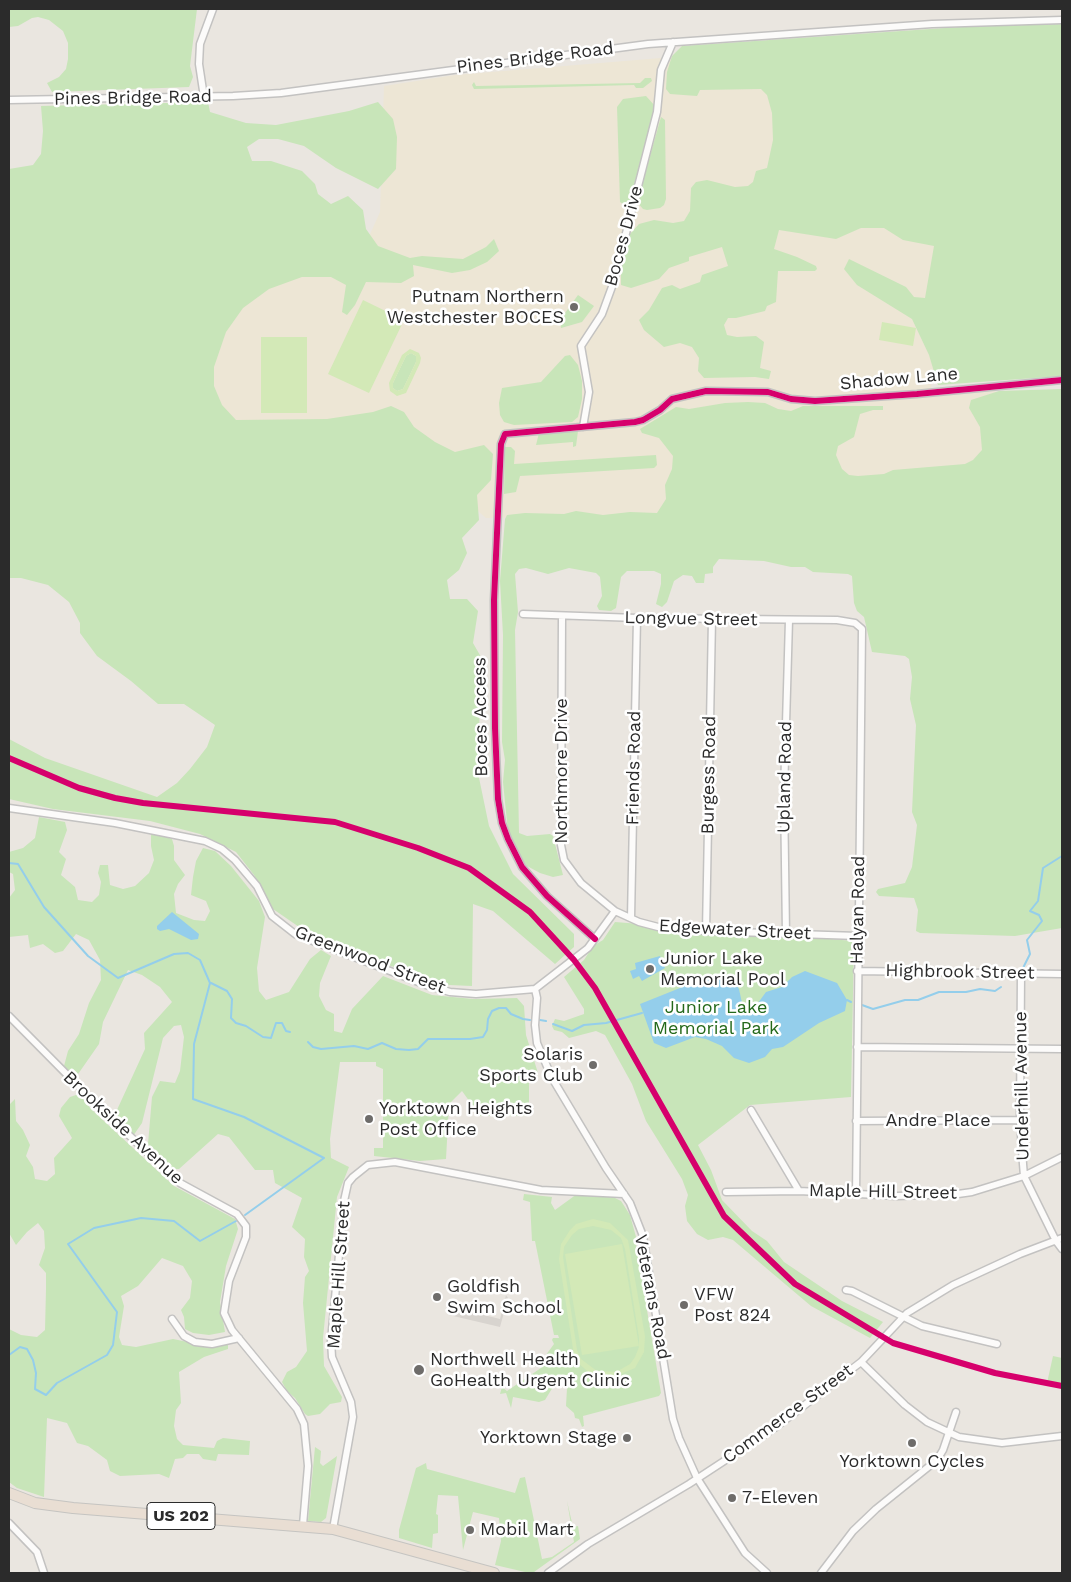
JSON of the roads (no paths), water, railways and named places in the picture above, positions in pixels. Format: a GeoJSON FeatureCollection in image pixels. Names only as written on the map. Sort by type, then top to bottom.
{"type":"FeatureCollection","features":[{"type":"Feature","properties":{"kind":"highway","name":"US 202"},"geometry":{"type":"LineString","coordinates":[[9,1494],[35,1502],[74,1508],[303,1525],[332,1529],[494,1573]]}},
{"type":"Feature","properties":{"kind":"street"},"geometry":{"type":"LineString","coordinates":[[204,96],[199,64],[200,44],[213,9]]}},
{"type":"Feature","properties":{"kind":"street","name":"Pines Bridge Road"},"geometry":{"type":"LineString","coordinates":[[9,100],[282,93],[469,67],[673,42],[932,24],[1062,20]]}},
{"type":"Feature","properties":{"kind":"street","name":"Boces Drive"},"geometry":{"type":"LineString","coordinates":[[583,427],[589,392],[581,346],[602,314],[613,284],[657,112],[661,70],[673,42]]}},
{"type":"Feature","properties":{"kind":"street","name":"Shadow Lane"},"geometry":{"type":"LineString","coordinates":[[583,427],[643,420],[677,397],[706,391],[738,390],[768,392],[791,400],[815,401],[917,394],[1062,380]]}},
{"type":"Feature","properties":{"kind":"street","name":"Boces Access"},"geometry":{"type":"LineString","coordinates":[[583,427],[504,434],[501,444],[502,459],[494,600],[496,728],[498,799],[502,823],[508,839],[522,866],[547,896],[595,939]]}},
{"type":"Feature","properties":{"kind":"street","name":"Longvue Street"},"geometry":{"type":"LineString","coordinates":[[523,614],[637,618],[837,620],[859,625]]}},
{"type":"Feature","properties":{"kind":"street","name":"Northmore Drive"},"geometry":{"type":"LineString","coordinates":[[562,616],[561,845],[564,860],[581,883],[615,911]]}},
{"type":"Feature","properties":{"kind":"street","name":"Friends Road"},"geometry":{"type":"LineString","coordinates":[[631,918],[637,618]]}},
{"type":"Feature","properties":{"kind":"street","name":"Burgess Road"},"geometry":{"type":"LineString","coordinates":[[706,932],[712,619]]}},
{"type":"Feature","properties":{"kind":"street","name":"Upland Road"},"geometry":{"type":"LineString","coordinates":[[786,934],[784,793],[789,620]]}},
{"type":"Feature","properties":{"kind":"street","name":"Halyan Road"},"geometry":{"type":"LineString","coordinates":[[856,1195],[856,1046],[862,630],[859,625]]}},
{"type":"Feature","properties":{"kind":"street","name":"Greenwood Street"},"geometry":{"type":"LineString","coordinates":[[9,808],[116,823],[205,841],[222,849],[235,860],[256,886],[272,916],[294,934],[426,986],[450,992],[476,994],[535,989]]}},
{"type":"Feature","properties":{"kind":"street"},"geometry":{"type":"LineString","coordinates":[[535,989],[567,966],[595,939],[615,911]]}},
{"type":"Feature","properties":{"kind":"street","name":"Edgewater Street"},"geometry":{"type":"LineString","coordinates":[[615,911],[658,927],[706,932],[858,936]]}},
{"type":"Feature","properties":{"kind":"street","name":"Highbrook Street"},"geometry":{"type":"LineString","coordinates":[[857,971],[1062,974]]}},
{"type":"Feature","properties":{"kind":"street","name":"Underhill Avenue"},"geometry":{"type":"LineString","coordinates":[[1021,973],[1020,1120],[1024,1176],[1059,1239],[1062,1250]]}},
{"type":"Feature","properties":{"kind":"street","name":"Veterans Road"},"geometry":{"type":"LineString","coordinates":[[535,989],[537,998],[534,1025],[537,1043],[552,1078],[630,1203],[643,1236],[673,1419],[697,1478],[745,1553],[767,1573]]}},
{"type":"Feature","properties":{"kind":"street","name":"Brookside Avenue"},"geometry":{"type":"LineString","coordinates":[[9,1016],[90,1098],[180,1183],[237,1214],[246,1226],[246,1237],[229,1281],[224,1303],[227,1322],[297,1409],[304,1424],[308,1466],[303,1525]]}},
{"type":"Feature","properties":{"kind":"street"},"geometry":{"type":"LineString","coordinates":[[856,1046],[1062,1048]]}},
{"type":"Feature","properties":{"kind":"street"},"geometry":{"type":"LineString","coordinates":[[751,1110],[799,1191]]}},
{"type":"Feature","properties":{"kind":"street","name":"Andre Place"},"geometry":{"type":"LineString","coordinates":[[856,1121],[1020,1120]]}},
{"type":"Feature","properties":{"kind":"street","name":"Maple Hill Street"},"geometry":{"type":"LineString","coordinates":[[726,1192],[799,1191],[856,1195],[958,1194],[1024,1176],[1062,1157]]}},
{"type":"Feature","properties":{"kind":"street","name":"Maple Hill Street"},"geometry":{"type":"LineString","coordinates":[[332,1529],[353,1417],[351,1402],[332,1357],[331,1341],[344,1201],[348,1183],[353,1177],[368,1165],[395,1162],[550,1192],[624,1194]]}},
{"type":"Feature","properties":{"kind":"street"},"geometry":{"type":"LineString","coordinates":[[861,1362],[907,1313],[952,1285],[1020,1254],[1059,1239]]}},
{"type":"Feature","properties":{"kind":"street"},"geometry":{"type":"LineString","coordinates":[[846,1290],[852,1291],[902,1318],[938,1332],[997,1344]]}},
{"type":"Feature","properties":{"kind":"street"},"geometry":{"type":"LineString","coordinates":[[172,1320],[184,1336],[195,1342],[212,1344],[239,1338]]}},
{"type":"Feature","properties":{"kind":"street","name":"Commerce Street"},"geometry":{"type":"LineString","coordinates":[[548,1573],[588,1544],[697,1478],[776,1427],[861,1362],[905,1404],[928,1422],[949,1433],[969,1440],[1002,1443],[1062,1436]]}},
{"type":"Feature","properties":{"kind":"street"},"geometry":{"type":"LineString","coordinates":[[821,1573],[853,1531],[876,1509],[937,1460],[956,1412]]}},
{"type":"Feature","properties":{"kind":"street"},"geometry":{"type":"LineString","coordinates":[[9,1523],[37,1552],[44,1573]]}},
{"type":"Feature","properties":{"kind":"water"},"geometry":{"type":"Polygon","coordinates":[[[172,912],[199,934],[198,939],[191,940],[169,929],[160,931],[157,929],[157,926],[172,912]]]}},
{"type":"Feature","properties":{"kind":"water","name":"Junior Lake Memorial Pool"},"geometry":{"type":"Polygon","coordinates":[[[660,956],[665,968],[642,981],[639,976],[633,979],[630,971],[636,969],[635,963],[660,956]]]}},
{"type":"Feature","properties":{"kind":"water"},"geometry":{"type":"Polygon","coordinates":[[[805,971],[837,983],[847,1000],[845,1011],[819,1023],[783,1047],[772,1049],[765,1057],[749,1063],[734,1058],[722,1046],[706,1039],[695,1037],[666,1048],[654,1043],[640,1004],[710,976],[723,977],[734,982],[739,989],[742,1003],[758,1003],[766,992],[782,987],[792,977],[805,971]]]}},
{"type":"Feature","properties":{"kind":"waterway"},"geometry":{"type":"LineString","coordinates":[[1023,968],[1030,954],[1027,940],[1042,921],[1039,915],[1030,911],[1038,901],[1043,868],[1062,856]]}},
{"type":"Feature","properties":{"kind":"waterway"},"geometry":{"type":"LineString","coordinates":[[9,863],[18,864],[44,907],[88,956],[118,978],[174,954],[188,953],[200,960],[210,983],[194,1044],[193,1099],[244,1117],[324,1158],[245,1215]]}},
{"type":"Feature","properties":{"kind":"waterway"},"geometry":{"type":"LineString","coordinates":[[211,983],[227,991],[232,999],[231,1018],[236,1023],[246,1026],[263,1037],[271,1038],[276,1023],[282,1023],[286,1031],[290,1032]]}},
{"type":"Feature","properties":{"kind":"waterway"},"geometry":{"type":"LineString","coordinates":[[862,1005],[873,1009],[905,1000],[918,1000],[939,992],[966,992],[980,989],[995,991],[1001,987]]}},
{"type":"Feature","properties":{"kind":"waterway"},"geometry":{"type":"LineString","coordinates":[[847,1000],[851,1002]]}},
{"type":"Feature","properties":{"kind":"waterway"},"geometry":{"type":"LineString","coordinates":[[308,1042],[313,1047],[321,1049],[354,1046],[368,1049],[382,1043],[396,1049],[409,1050],[418,1049],[428,1039],[470,1039],[483,1037],[492,1011],[499,1008],[506,1008],[511,1014],[530,1020]]}},
{"type":"Feature","properties":{"kind":"waterway"},"geometry":{"type":"LineString","coordinates":[[553,1024],[572,1031],[584,1025],[606,1023],[642,1013]]}},
{"type":"Feature","properties":{"kind":"waterway"},"geometry":{"type":"LineString","coordinates":[[540,1020],[546,1021]]}},
{"type":"Feature","properties":{"kind":"waterway"},"geometry":{"type":"LineString","coordinates":[[9,1355],[20,1347],[27,1349],[33,1360],[36,1373],[35,1389],[46,1395],[57,1383],[107,1355],[113,1345],[117,1312],[68,1244],[94,1228],[141,1218],[174,1221],[200,1241],[236,1221]]}},
{"type":"Feature","properties":{"kind":"place","name":"Putnam Northern Westchester BOCES"},"geometry":{"type":"Point","coordinates":[574,307]}},
{"type":"Feature","properties":{"kind":"place","name":"Junior Lake Memorial Pool"},"geometry":{"type":"Point","coordinates":[650,969]}},
{"type":"Feature","properties":{"kind":"place","name":"Solaris Sports Club"},"geometry":{"type":"Point","coordinates":[593,1065]}},
{"type":"Feature","properties":{"kind":"place","name":"Yorktown Heights Post Office"},"geometry":{"type":"Point","coordinates":[369,1119]}},
{"type":"Feature","properties":{"kind":"place","name":"Goldfish Swim School"},"geometry":{"type":"Point","coordinates":[437,1297]}},
{"type":"Feature","properties":{"kind":"place","name":"VFW Post 824"},"geometry":{"type":"Point","coordinates":[684,1305]}},
{"type":"Feature","properties":{"kind":"place","name":"Northwell Health GoHealth Urgent Clinic"},"geometry":{"type":"Point","coordinates":[419,1370]}},
{"type":"Feature","properties":{"kind":"place","name":"Yorktown Stage"},"geometry":{"type":"Point","coordinates":[627,1438]}},
{"type":"Feature","properties":{"kind":"place","name":"Yorktown Cycles"},"geometry":{"type":"Point","coordinates":[912,1443]}},
{"type":"Feature","properties":{"kind":"place","name":"7-Eleven"},"geometry":{"type":"Point","coordinates":[732,1498]}},
{"type":"Feature","properties":{"kind":"place","name":"Mobil Mart"},"geometry":{"type":"Point","coordinates":[470,1530]}},
{"type":"Feature","properties":{"kind":"park label","name":"Junior Lake Memorial Park"},"geometry":{"type":"Point","coordinates":[716,1018]}}]}
